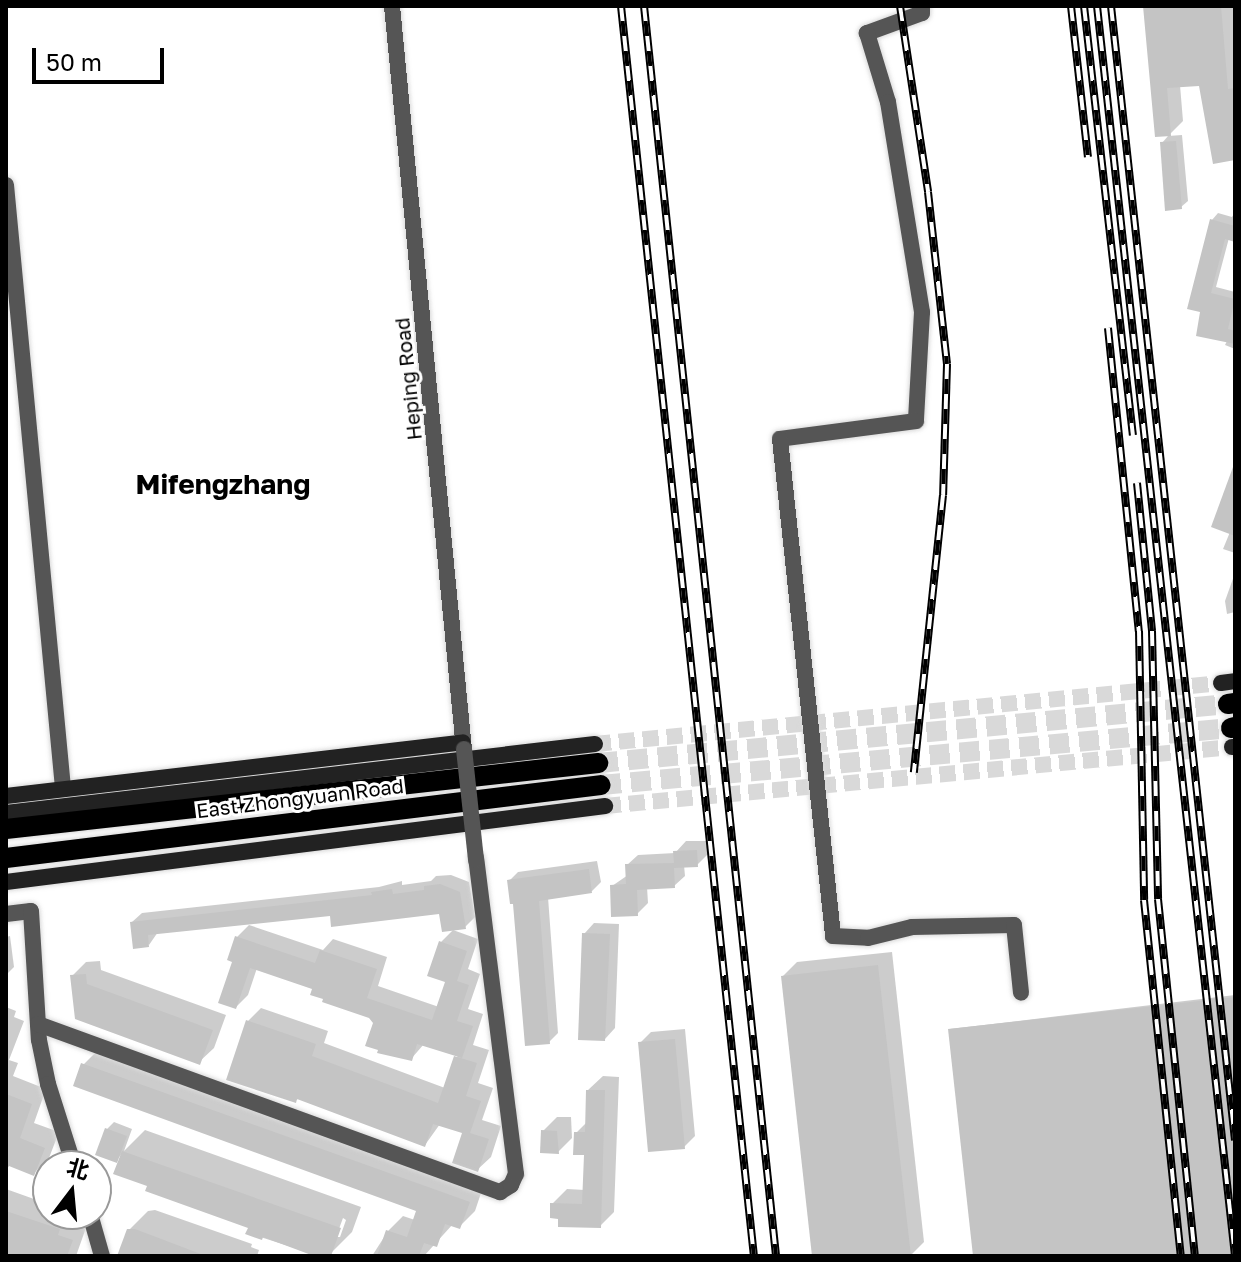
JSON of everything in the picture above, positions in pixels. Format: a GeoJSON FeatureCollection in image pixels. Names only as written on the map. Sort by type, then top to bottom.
{"type":"FeatureCollection","features":[{"type":"Feature","properties":{"kind":"main road","name":"East Zhongyuan Road"},"geometry":{"type":"LineString","coordinates":[[6,829],[597,754]]}},
{"type":"Feature","properties":{"kind":"main road","name":"East Zhongyuan Road"},"geometry":{"type":"LineString","coordinates":[[6,858],[601,785]]}},
{"type":"Feature","properties":{"kind":"street","name":"Heping Road"},"geometry":{"type":"LineString","coordinates":[[38,1024],[500,1192],[511,1185],[516,1174],[463,746],[392,6]]}},
{"type":"Feature","properties":{"kind":"street"},"geometry":{"type":"LineString","coordinates":[[922,6],[922,13],[867,33],[888,102],[922,312],[916,421],[780,439],[833,936],[868,938],[912,927],[1014,925],[1021,993]]}},
{"type":"Feature","properties":{"kind":"street"},"geometry":{"type":"LineString","coordinates":[[6,185],[63,788]]}},
{"type":"Feature","properties":{"kind":"street"},"geometry":{"type":"LineString","coordinates":[[6,796],[463,746]]}},
{"type":"Feature","properties":{"kind":"street"},"geometry":{"type":"LineString","coordinates":[[6,813],[597,754]]}},
{"type":"Feature","properties":{"kind":"street"},"geometry":{"type":"LineString","coordinates":[[6,882],[605,806]]}},
{"type":"Feature","properties":{"kind":"street"},"geometry":{"type":"LineString","coordinates":[[6,914],[31,911],[38,1024],[48,1084],[69,1150]]}},
{"type":"Feature","properties":{"kind":"street"},"geometry":{"type":"LineString","coordinates":[[95,1230],[102,1256]]}},
{"type":"Feature","properties":{"kind":"building"},"geometry":{"type":"Polygon","coordinates":[[[1143,6],[1221,6],[1228,89],[1235,88],[1235,160],[1213,164],[1199,86],[1167,88],[1171,136],[1155,137],[1143,6]]]}},
{"type":"Feature","properties":{"kind":"building"},"geometry":{"type":"Polygon","coordinates":[[[1176,141],[1182,209],[1165,211],[1160,142],[1176,141]]]}},
{"type":"Feature","properties":{"kind":"building"},"geometry":{"type":"Polygon","coordinates":[[[1210,219],[1235,226],[1235,242],[1225,239],[1211,293],[1235,299],[1228,329],[1235,331],[1235,344],[1196,336],[1200,312],[1187,309],[1210,219]]]}},
{"type":"Feature","properties":{"kind":"building"},"geometry":{"type":"Polygon","coordinates":[[[1235,467],[1235,536],[1211,527],[1235,467]]]}},
{"type":"Feature","properties":{"kind":"building"},"geometry":{"type":"Polygon","coordinates":[[[697,850],[698,867],[674,868],[675,888],[637,890],[638,916],[611,917],[610,885],[626,884],[625,864],[674,863],[673,851],[697,850]]]}},
{"type":"Feature","properties":{"kind":"building"},"geometry":{"type":"Polygon","coordinates":[[[589,869],[592,893],[539,901],[550,1044],[525,1046],[513,904],[510,904],[507,880],[589,869]]]}},
{"type":"Feature","properties":{"kind":"building"},"geometry":{"type":"Polygon","coordinates":[[[440,884],[460,892],[466,929],[442,932],[439,914],[331,927],[330,916],[148,935],[149,947],[133,949],[130,922],[372,895],[371,892],[392,889],[393,894],[424,890],[424,886],[440,884]]]}},
{"type":"Feature","properties":{"kind":"building"},"geometry":{"type":"Polygon","coordinates":[[[582,933],[610,934],[605,1041],[578,1040],[582,933]]]}},
{"type":"Feature","properties":{"kind":"building"},"geometry":{"type":"Polygon","coordinates":[[[235,936],[315,963],[320,950],[377,969],[367,998],[432,1020],[445,982],[427,976],[439,941],[467,951],[457,981],[469,985],[457,1021],[473,1026],[462,1058],[417,1044],[412,1061],[377,1053],[378,1050],[365,1046],[373,1023],[369,1018],[322,1002],[323,999],[310,995],[312,989],[250,968],[236,1009],[218,1003],[232,962],[227,960],[235,936]]]}},
{"type":"Feature","properties":{"kind":"building"},"geometry":{"type":"Polygon","coordinates":[[[878,965],[911,1256],[812,1256],[781,976],[878,965]]]}},
{"type":"Feature","properties":{"kind":"building"},"geometry":{"type":"Polygon","coordinates":[[[86,974],[87,984],[213,1030],[200,1065],[75,1019],[70,975],[86,974]]]}},
{"type":"Feature","properties":{"kind":"building"},"geometry":{"type":"Polygon","coordinates":[[[1235,997],[1235,1256],[973,1256],[948,1029],[1235,997]]]}},
{"type":"Feature","properties":{"kind":"building"},"geometry":{"type":"Polygon","coordinates":[[[246,1020],[316,1044],[312,1056],[438,1103],[454,1056],[477,1063],[466,1096],[481,1101],[470,1133],[489,1139],[478,1172],[452,1163],[462,1133],[433,1124],[425,1147],[297,1099],[296,1103],[226,1080],[246,1020]]]}},
{"type":"Feature","properties":{"kind":"building"},"geometry":{"type":"Polygon","coordinates":[[[675,1039],[685,1149],[648,1152],[638,1042],[675,1039]]]}},
{"type":"Feature","properties":{"kind":"building"},"geometry":{"type":"Polygon","coordinates":[[[81,1063],[470,1202],[460,1229],[445,1224],[437,1247],[424,1243],[419,1256],[377,1256],[386,1230],[407,1237],[416,1211],[73,1086],[81,1063]]]}},
{"type":"Feature","properties":{"kind":"building"},"geometry":{"type":"Polygon","coordinates":[[[586,1090],[605,1090],[601,1228],[558,1227],[558,1219],[550,1218],[550,1203],[582,1204],[584,1155],[573,1155],[574,1132],[585,1132],[586,1090]]]}},
{"type":"Feature","properties":{"kind":"building"},"geometry":{"type":"Polygon","coordinates":[[[6,1094],[32,1104],[20,1138],[45,1148],[32,1150],[32,1175],[9,1166],[6,1170],[6,1094]]]}},
{"type":"Feature","properties":{"kind":"building"},"geometry":{"type":"Polygon","coordinates":[[[105,1128],[127,1136],[117,1163],[112,1161],[112,1150],[97,1150],[105,1128]]]}},
{"type":"Feature","properties":{"kind":"building"},"geometry":{"type":"Polygon","coordinates":[[[541,1130],[557,1131],[559,1154],[540,1153],[541,1130]]]}},
{"type":"Feature","properties":{"kind":"building"},"geometry":{"type":"Polygon","coordinates":[[[122,1151],[341,1228],[331,1256],[314,1256],[263,1237],[262,1240],[245,1234],[248,1228],[145,1191],[147,1186],[113,1174],[122,1151]]]}},
{"type":"Feature","properties":{"kind":"building"},"geometry":{"type":"Polygon","coordinates":[[[6,1211],[32,1220],[32,1230],[60,1230],[58,1235],[73,1240],[67,1256],[6,1256],[6,1211]]]}},
{"type":"Feature","properties":{"kind":"building"},"geometry":{"type":"Polygon","coordinates":[[[127,1229],[135,1229],[206,1256],[117,1256],[127,1229]]]}},
{"type":"Feature","properties":{"kind":"tunnel"},"geometry":{"type":"LineString","coordinates":[[595,744],[1221,683]]}},
{"type":"Feature","properties":{"kind":"tunnel"},"geometry":{"type":"LineString","coordinates":[[598,763],[1228,704]]}},
{"type":"Feature","properties":{"kind":"tunnel"},"geometry":{"type":"LineString","coordinates":[[601,785],[1231,728]]}},
{"type":"Feature","properties":{"kind":"tunnel"},"geometry":{"type":"LineString","coordinates":[[605,806],[1232,747]]}},
{"type":"Feature","properties":{"kind":"railway"},"geometry":{"type":"LineString","coordinates":[[621,6],[754,1256]]}},
{"type":"Feature","properties":{"kind":"railway"},"geometry":{"type":"LineString","coordinates":[[644,6],[776,1256]]}},
{"type":"Feature","properties":{"kind":"railway"},"geometry":{"type":"LineString","coordinates":[[900,6],[928,192],[947,364],[943,495],[914,772]]}},
{"type":"Feature","properties":{"kind":"railway"},"geometry":{"type":"LineString","coordinates":[[1071,6],[1088,157]]}},
{"type":"Feature","properties":{"kind":"railway"},"geometry":{"type":"LineString","coordinates":[[1084,6],[1133,435]]}},
{"type":"Feature","properties":{"kind":"railway"},"geometry":{"type":"LineString","coordinates":[[1097,6],[1235,1256]]}},
{"type":"Feature","properties":{"kind":"railway"},"geometry":{"type":"LineString","coordinates":[[1111,6],[1235,1140]]}},
{"type":"Feature","properties":{"kind":"railway"},"geometry":{"type":"LineString","coordinates":[[1108,328],[1139,631],[1144,900],[1181,1256]]}},
{"type":"Feature","properties":{"kind":"railway"},"geometry":{"type":"LineString","coordinates":[[1137,483],[1152,631],[1158,899],[1195,1256]]}},
{"type":"Feature","properties":{"kind":"district","name":"Mifengzhang"},"geometry":{"type":"Point","coordinates":[223,484]}}]}
